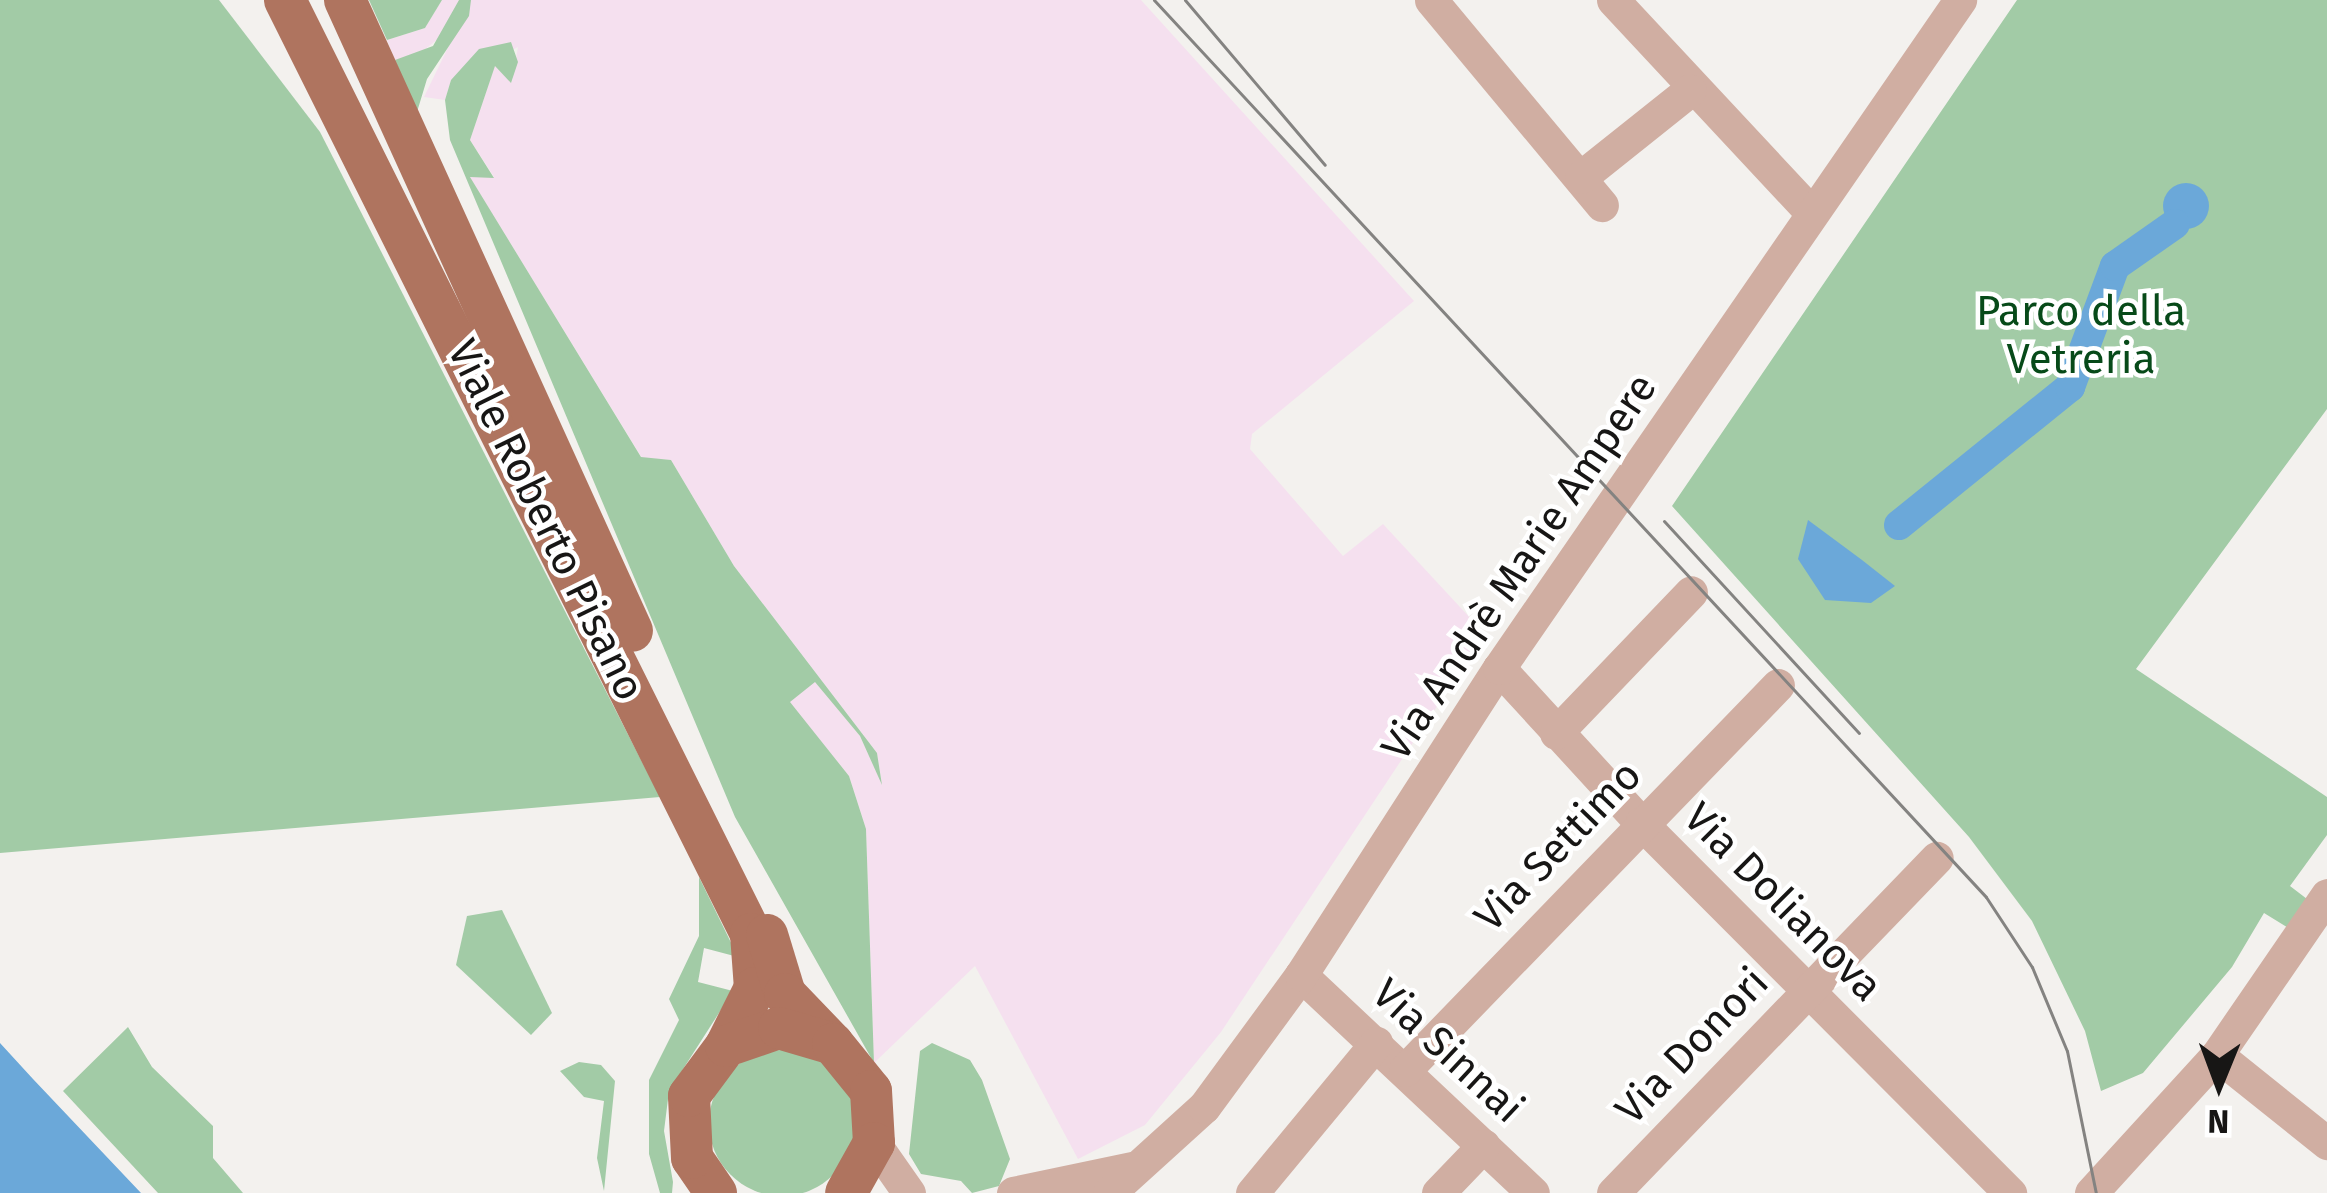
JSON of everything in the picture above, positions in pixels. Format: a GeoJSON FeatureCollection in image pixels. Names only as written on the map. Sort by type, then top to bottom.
{"type":"FeatureCollection","features":[{"type":"Feature","properties":{"kind":"main road","name":"Viale Roberto Pisano"},"geometry":{"type":"LineString","coordinates":[[285,0],[752,934],[754,988],[726,1046],[689,1096],[691,1176]]}},
{"type":"Feature","properties":{"kind":"main road","name":"Viale Roberto Pisano"},"geometry":{"type":"LineString","coordinates":[[345,0],[717,818],[785,994],[871,1091],[874,1143]]}},
{"type":"Feature","properties":{"kind":"main road"},"geometry":{"type":"LineString","coordinates":[[726,1046],[779,1028],[833,1044]]}},
{"type":"Feature","properties":{"kind":"main road"},"geometry":{"type":"LineString","coordinates":[[846,1193],[874,1143]]}},
{"type":"Feature","properties":{"kind":"main road"},"geometry":{"type":"LineString","coordinates":[[691,1176],[716,1193]]}},
{"type":"Feature","properties":{"kind":"street"},"geometry":{"type":"LineString","coordinates":[[1431,0],[1603,205]]}},
{"type":"Feature","properties":{"kind":"street"},"geometry":{"type":"LineString","coordinates":[[1613,0],[1690,90],[1810,211]]}},
{"type":"Feature","properties":{"kind":"street","name":"Via Andrè Marie Ampere"},"geometry":{"type":"LineString","coordinates":[[1109,1193],[1204,1107],[1300,975],[1498,668],[1960,0]]}},
{"type":"Feature","properties":{"kind":"street"},"geometry":{"type":"LineString","coordinates":[[1581,177],[1690,90]]}},
{"type":"Feature","properties":{"kind":"street"},"geometry":{"type":"LineString","coordinates":[[1556,733],[1691,592]]}},
{"type":"Feature","properties":{"kind":"street","name":"Via Dolianova"},"geometry":{"type":"LineString","coordinates":[[1498,668],[1641,823],[2010,1193]]}},
{"type":"Feature","properties":{"kind":"street","name":"Via Settimo"},"geometry":{"type":"LineString","coordinates":[[1405,1070],[1778,686]]}},
{"type":"Feature","properties":{"kind":"street","name":"Via Donori"},"geometry":{"type":"LineString","coordinates":[[1613,1193],[1936,858]]}},
{"type":"Feature","properties":{"kind":"street"},"geometry":{"type":"LineString","coordinates":[[2091,1193],[2218,1055],[2327,896]]}},
{"type":"Feature","properties":{"kind":"street","name":"Via Sinnai"},"geometry":{"type":"LineString","coordinates":[[1300,975],[1533,1193]]}},
{"type":"Feature","properties":{"kind":"street"},"geometry":{"type":"LineString","coordinates":[[1252,1193],[1376,1043]]}},
{"type":"Feature","properties":{"kind":"street"},"geometry":{"type":"LineString","coordinates":[[2218,1055],[2327,1143]]}},
{"type":"Feature","properties":{"kind":"street"},"geometry":{"type":"LineString","coordinates":[[874,1143],[909,1193]]}},
{"type":"Feature","properties":{"kind":"street"},"geometry":{"type":"LineString","coordinates":[[1438,1193],[1484,1145]]}},
{"type":"Feature","properties":{"kind":"street","name":"Via Andrè Marie Ampere"},"geometry":{"type":"LineString","coordinates":[[1013,1193],[1132,1168]]}},
{"type":"Feature","properties":{"kind":"shaded area"},"geometry":{"type":"Polygon","coordinates":[[[442,0],[459,0],[447,32],[415,57],[395,60],[387,40],[425,28],[442,0]]]}},
{"type":"Feature","properties":{"kind":"shaded area"},"geometry":{"type":"Polygon","coordinates":[[[471,0],[1141,0],[1414,301],[1252,434],[1250,449],[1343,556],[1383,524],[1485,634],[1221,1032],[1145,1125],[1078,1159],[975,966],[874,1063],[866,829],[849,776],[789,702],[815,681],[860,736],[882,784],[877,753],[734,566],[671,460],[642,458],[469,176],[494,177],[470,140],[495,65],[512,82],[518,47],[451,80],[445,100],[424,97],[471,0]]]}},
{"type":"Feature","properties":{"kind":"green space"},"geometry":{"type":"Polygon","coordinates":[[[0,0],[219,0],[320,132],[660,797],[0,853],[0,0]]]}},
{"type":"Feature","properties":{"kind":"green space"},"geometry":{"type":"Polygon","coordinates":[[[369,0],[442,0],[425,28],[387,40],[369,0]]]}},
{"type":"Feature","properties":{"kind":"green space"},"geometry":{"type":"Polygon","coordinates":[[[459,0],[471,0],[469,16],[427,79],[417,112],[395,60],[433,46],[459,0]]]}},
{"type":"Feature","properties":{"kind":"green space","name":"Parco della Vetreria"},"geometry":{"type":"Polygon","coordinates":[[[2017,0],[2327,0],[2327,409],[2136,669],[2327,797],[2327,835],[2290,886],[2307,899],[2290,929],[2264,913],[2232,967],[2143,1073],[2101,1091],[2085,1031],[2032,921],[1969,837],[1672,506],[2017,0]]]}},
{"type":"Feature","properties":{"kind":"green space"},"geometry":{"type":"Polygon","coordinates":[[[511,42],[518,62],[511,83],[495,66],[470,140],[494,178],[470,177],[641,457],[671,460],[734,566],[877,753],[882,785],[860,736],[815,682],[790,702],[849,776],[866,829],[874,1063],[735,817],[450,140],[445,100],[451,80],[479,49],[511,42]]]}},
{"type":"Feature","properties":{"kind":"green space"},"geometry":{"type":"Polygon","coordinates":[[[699,877],[738,957],[704,948],[698,982],[733,991],[669,1091],[664,1131],[673,1182],[672,1193],[660,1193],[649,1154],[649,1080],[679,1020],[669,999],[699,936],[699,877]]]}},
{"type":"Feature","properties":{"kind":"green space"},"geometry":{"type":"Polygon","coordinates":[[[502,910],[552,1013],[531,1035],[456,965],[467,916],[502,910]]]}},
{"type":"Feature","properties":{"kind":"green space"},"geometry":{"type":"Polygon","coordinates":[[[128,1027],[152,1067],[213,1126],[213,1158],[243,1193],[158,1193],[63,1091],[128,1027]]]}},
{"type":"Feature","properties":{"kind":"green space"},"geometry":{"type":"Polygon","coordinates":[[[932,1043],[970,1060],[982,1080],[1010,1159],[999,1186],[972,1193],[961,1181],[921,1174],[909,1154],[920,1051],[932,1043]]]}},
{"type":"Feature","properties":{"kind":"green space"},"geometry":{"type":"Polygon","coordinates":[[[782,1050],[810,1056],[833,1072],[849,1095],[855,1123],[849,1151],[833,1174],[810,1190],[782,1196],[754,1190],[731,1174],[715,1151],[709,1123],[715,1095],[731,1072],[754,1056],[782,1050]]]}},
{"type":"Feature","properties":{"kind":"green space"},"geometry":{"type":"Polygon","coordinates":[[[579,1062],[601,1065],[615,1081],[604,1191],[597,1158],[604,1101],[584,1097],[560,1071],[579,1062]]]}},
{"type":"Feature","properties":{"kind":"water"},"geometry":{"type":"Polygon","coordinates":[[[2186,183],[2202,190],[2209,206],[2202,222],[2186,229],[2170,222],[2163,206],[2170,190],[2186,183]]]}},
{"type":"Feature","properties":{"kind":"water"},"geometry":{"type":"Polygon","coordinates":[[[1808,520],[1895,586],[1871,603],[1825,600],[1798,559],[1808,520]]]}},
{"type":"Feature","properties":{"kind":"water"},"geometry":{"type":"Polygon","coordinates":[[[0,1043],[33,1079],[141,1193],[0,1193],[0,1043]]]}},
{"type":"Feature","properties":{"kind":"waterway"},"geometry":{"type":"LineString","coordinates":[[1899,525],[2070,387],[2115,266],[2175,224]]}},
{"type":"Feature","properties":{"kind":"tram line"},"geometry":{"type":"LineString","coordinates":[[1154,0],[1986,897],[2032,967],[2067,1051],[2096,1193]]}},
{"type":"Feature","properties":{"kind":"tram line"},"geometry":{"type":"LineString","coordinates":[[1185,0],[1325,165]]}},
{"type":"Feature","properties":{"kind":"tram line"},"geometry":{"type":"LineString","coordinates":[[1664,521],[1859,733]]}}]}
